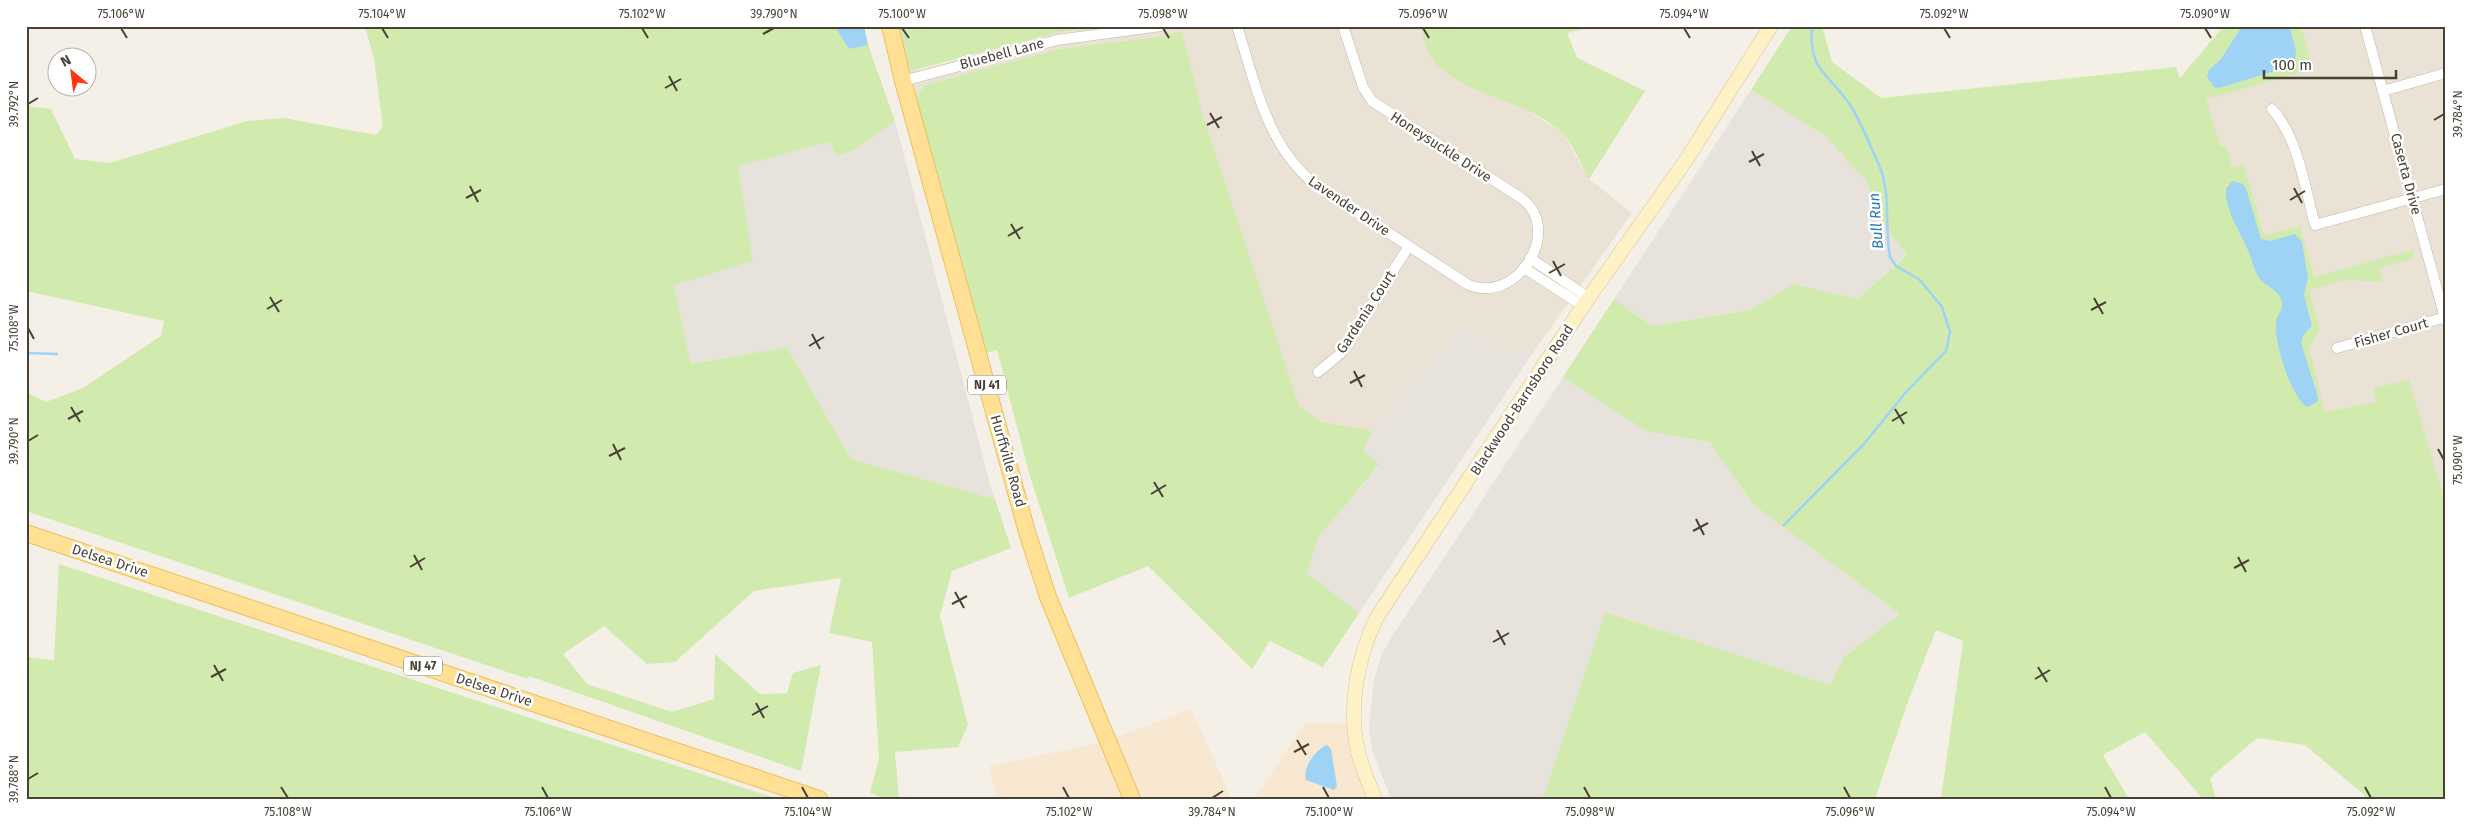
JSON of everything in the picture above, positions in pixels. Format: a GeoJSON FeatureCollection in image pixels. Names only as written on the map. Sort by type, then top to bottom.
{"type":"FeatureCollection","features":[{"type":"Feature","properties":{"kind":"main road","name":"Hurffville Road"},"geometry":{"type":"LineString","coordinates":[[890,26],[903,81],[1027,532],[1048,598],[1132,799]]}},
{"type":"Feature","properties":{"kind":"main road","name":"Blackwood-Barnsboro Road"},"geometry":{"type":"LineString","coordinates":[[1375,799],[1358,752],[1355,726],[1355,691],[1368,634],[1377,617],[1586,302],[1686,160],[1771,26]]}},
{"type":"Feature","properties":{"kind":"main road","name":"Delsea Drive"},"geometry":{"type":"LineString","coordinates":[[26,533],[819,799]]}},
{"type":"Feature","properties":{"kind":"street","name":"Bluebell Lane"},"geometry":{"type":"LineString","coordinates":[[903,81],[1057,40],[1161,26]]}},
{"type":"Feature","properties":{"kind":"street","name":"Lavender Drive"},"geometry":{"type":"LineString","coordinates":[[1237,26],[1270,126],[1288,158],[1317,186],[1467,284],[1483,290],[1496,288],[1508,283],[1524,268],[1530,258]]}},
{"type":"Feature","properties":{"kind":"street","name":"Honeysuckle Drive"},"geometry":{"type":"LineString","coordinates":[[1343,26],[1363,87],[1372,101],[1528,204],[1535,215],[1539,233],[1530,258]]}},
{"type":"Feature","properties":{"kind":"street","name":"Caserta Drive"},"geometry":{"type":"LineString","coordinates":[[2365,26],[2445,319]]}},
{"type":"Feature","properties":{"kind":"street"},"geometry":{"type":"LineString","coordinates":[[2383,91],[2446,73]]}},
{"type":"Feature","properties":{"kind":"street"},"geometry":{"type":"LineString","coordinates":[[2272,109],[2282,119],[2290,135],[2315,225],[2446,189]]}},
{"type":"Feature","properties":{"kind":"street","name":"Gardenia Court"},"geometry":{"type":"LineString","coordinates":[[1318,372],[1340,354],[1408,246]]}},
{"type":"Feature","properties":{"kind":"street"},"geometry":{"type":"LineString","coordinates":[[1530,258],[1586,302]]}},
{"type":"Feature","properties":{"kind":"street"},"geometry":{"type":"LineString","coordinates":[[1524,268],[1586,302]]}},
{"type":"Feature","properties":{"kind":"street","name":"Fisher Court"},"geometry":{"type":"LineString","coordinates":[[2337,348],[2445,319]]}},
{"type":"Feature","properties":{"kind":"shaded area"},"geometry":{"type":"Polygon","coordinates":[[[1111,26],[1420,26],[1430,54],[1460,82],[1521,106],[1563,133],[1589,179],[1632,213],[1532,354],[1526,351],[1500,351],[1463,326],[1373,431],[1321,422],[1299,406],[1202,112],[1182,31],[1157,37],[1058,49],[925,85],[916,97],[909,67],[919,70],[1060,32],[1111,26]]]}},
{"type":"Feature","properties":{"kind":"shaded area"},"geometry":{"type":"Polygon","coordinates":[[[2224,26],[2446,26],[2446,504],[2323,425],[2179,79],[2224,26]]]}},
{"type":"Feature","properties":{"kind":"shaded area"},"geometry":{"type":"Polygon","coordinates":[[[1751,90],[1825,136],[1867,180],[1881,221],[1907,254],[1857,299],[1794,284],[1749,310],[1652,326],[1614,299],[1751,90]]]}},
{"type":"Feature","properties":{"kind":"shaded area"},"geometry":{"type":"Polygon","coordinates":[[[895,121],[995,499],[851,459],[787,347],[691,364],[674,284],[753,261],[737,166],[831,142],[836,156],[854,150],[895,121]]]}},
{"type":"Feature","properties":{"kind":"shaded area"},"geometry":{"type":"Polygon","coordinates":[[[1463,326],[1500,351],[1526,351],[1532,354],[1359,613],[1307,574],[1318,538],[1379,466],[1363,450],[1373,431],[1463,326]]]}},
{"type":"Feature","properties":{"kind":"shaded area"},"geometry":{"type":"Polygon","coordinates":[[[1563,377],[1646,431],[1709,442],[1754,505],[1901,614],[1844,657],[1830,685],[1605,612],[1543,799],[1391,799],[1372,750],[1369,728],[1374,680],[1381,656],[1563,377]]]}},
{"type":"Feature","properties":{"kind":"shaded area"},"geometry":{"type":"Polygon","coordinates":[[[1191,709],[1232,799],[997,799],[989,766],[1104,742],[1191,709]]]}},
{"type":"Feature","properties":{"kind":"shaded area"},"geometry":{"type":"Polygon","coordinates":[[[1305,723],[1340,723],[1355,726],[1375,799],[1254,799],[1305,723]]]}},
{"type":"Feature","properties":{"kind":"green space"},"geometry":{"type":"Polygon","coordinates":[[[365,26],[834,26],[849,49],[868,45],[895,121],[854,150],[836,156],[830,142],[738,166],[753,261],[674,285],[691,364],[787,347],[851,459],[995,499],[1011,548],[952,571],[940,616],[968,725],[958,747],[895,752],[899,799],[886,799],[870,793],[879,758],[872,642],[829,633],[841,578],[754,591],[675,662],[647,664],[604,626],[563,654],[587,684],[672,712],[714,699],[715,654],[760,694],[787,693],[793,673],[821,665],[801,771],[529,676],[528,679],[26,511],[26,392],[46,402],[83,388],[161,336],[164,321],[26,291],[26,106],[51,109],[75,159],[110,163],[247,121],[284,118],[376,135],[383,127],[374,59],[365,26]]]}},
{"type":"Feature","properties":{"kind":"green space"},"geometry":{"type":"Polygon","coordinates":[[[897,26],[1111,26],[1060,32],[914,70],[909,67],[897,26]]]}},
{"type":"Feature","properties":{"kind":"green space"},"geometry":{"type":"Polygon","coordinates":[[[1420,26],[1599,26],[1567,33],[1577,58],[1645,91],[1589,179],[1569,142],[1562,133],[1548,122],[1516,105],[1466,85],[1437,65],[1428,52],[1420,26]]]}},
{"type":"Feature","properties":{"kind":"green space"},"geometry":{"type":"Polygon","coordinates":[[[1792,26],[1822,26],[1832,62],[1881,98],[2176,67],[2180,78],[2224,26],[2301,26],[2313,69],[2206,99],[2220,146],[2226,146],[2232,167],[2244,165],[2264,236],[2300,226],[2314,277],[2412,250],[2414,258],[2379,268],[2383,282],[2346,280],[2309,290],[2320,331],[2310,345],[2310,352],[2325,412],[2376,402],[2374,388],[2409,380],[2443,496],[2446,496],[2446,799],[2369,799],[2305,745],[2257,738],[2210,778],[2216,799],[2203,799],[2145,732],[2103,755],[2129,799],[1941,799],[1963,641],[1936,630],[1907,704],[1875,799],[1543,799],[1605,612],[1830,685],[1844,657],[1900,614],[1754,505],[1709,442],[1646,431],[1563,377],[1614,299],[1652,326],[1749,310],[1794,284],[1857,299],[1907,255],[1881,221],[1866,180],[1825,136],[1751,90],[1792,26]]]}},
{"type":"Feature","properties":{"kind":"green space"},"geometry":{"type":"Polygon","coordinates":[[[1182,31],[1202,112],[1299,406],[1321,422],[1373,431],[1363,450],[1379,465],[1318,538],[1307,573],[1359,613],[1323,667],[1270,641],[1252,669],[1148,566],[1069,598],[1029,473],[997,350],[986,353],[916,97],[925,85],[1058,49],[1157,37],[1182,31]]]}},
{"type":"Feature","properties":{"kind":"green space"},"geometry":{"type":"Polygon","coordinates":[[[59,564],[778,799],[26,799],[26,657],[54,660],[59,564]]]}},
{"type":"Feature","properties":{"kind":"water"},"geometry":{"type":"Polygon","coordinates":[[[834,26],[864,26],[868,45],[849,49],[834,26]]]}},
{"type":"Feature","properties":{"kind":"water"},"geometry":{"type":"Polygon","coordinates":[[[2242,26],[2289,26],[2296,50],[2295,63],[2289,67],[2219,88],[2214,87],[2207,77],[2209,70],[2221,59],[2242,26]]]}},
{"type":"Feature","properties":{"kind":"water"},"geometry":{"type":"Polygon","coordinates":[[[2232,181],[2243,184],[2246,188],[2261,239],[2270,241],[2295,234],[2302,242],[2308,278],[2304,295],[2312,326],[2303,336],[2301,343],[2318,397],[2317,402],[2307,407],[2295,392],[2290,381],[2278,343],[2276,323],[2282,308],[2282,302],[2278,294],[2259,278],[2230,211],[2226,189],[2232,181]]]}},
{"type":"Feature","properties":{"kind":"water"},"geometry":{"type":"Polygon","coordinates":[[[1327,745],[1331,749],[1337,786],[1334,790],[1306,780],[1305,775],[1314,755],[1327,745]]]}},
{"type":"Feature","properties":{"kind":"waterway","name":"Bull Run"},"geometry":{"type":"LineString","coordinates":[[1784,525],[1863,445],[1907,391],[1946,351],[1950,332],[1942,307],[1920,280],[1896,266],[1890,257],[1885,186],[1882,174],[1866,135],[1852,108],[1844,96],[1822,72],[1817,63],[1813,54],[1812,26]]}},
{"type":"Feature","properties":{"kind":"waterway"},"geometry":{"type":"LineString","coordinates":[[26,353],[57,354]]}}]}
